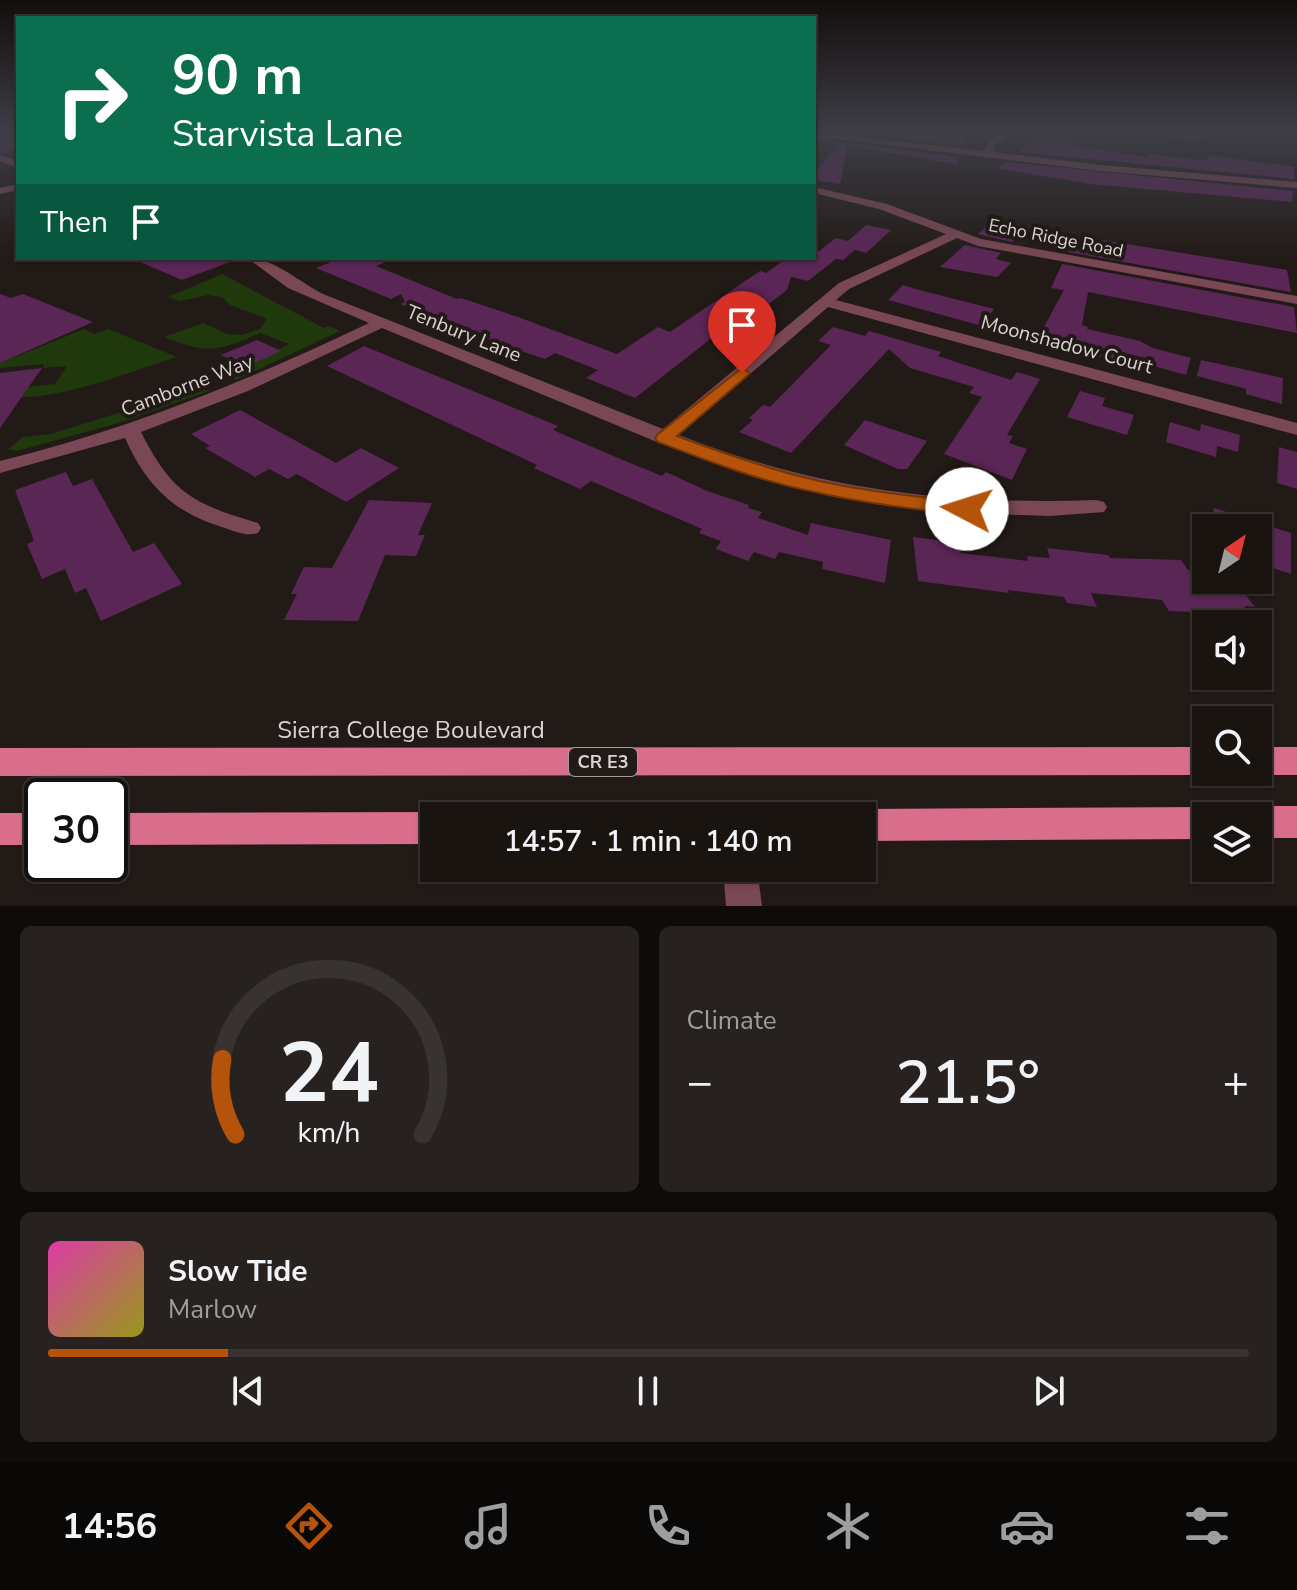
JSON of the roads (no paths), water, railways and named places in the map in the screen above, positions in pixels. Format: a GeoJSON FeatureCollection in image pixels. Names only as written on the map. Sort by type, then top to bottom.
{"type":"FeatureCollection","features":[{"type":"Feature","properties":{"kind":"main road","name":"Sierra College Boulevard"},"geometry":{"type":"LineString","coordinates":[[0,762],[1192,761]]}},
{"type":"Feature","properties":{"kind":"main road"},"geometry":{"type":"LineString","coordinates":[[1272,761],[1297,761]]}},
{"type":"Feature","properties":{"kind":"main road"},"geometry":{"type":"LineString","coordinates":[[1272,822],[1297,822]]}},
{"type":"Feature","properties":{"kind":"main road"},"geometry":{"type":"LineString","coordinates":[[876,825],[1192,823]]}},
{"type":"Feature","properties":{"kind":"main road"},"geometry":{"type":"LineString","coordinates":[[128,829],[420,828]]}},
{"type":"Feature","properties":{"kind":"main road"},"geometry":{"type":"LineString","coordinates":[[0,829],[24,829]]}},
{"type":"Feature","properties":{"kind":"street"},"geometry":{"type":"LineString","coordinates":[[1173,174],[1297,185]]}},
{"type":"Feature","properties":{"kind":"street","name":"Echo Ridge Road"},"geometry":{"type":"LineString","coordinates":[[816,190],[883,206],[954,235],[1002,248],[1297,300]]}},
{"type":"Feature","properties":{"kind":"street"},"geometry":{"type":"LineString","coordinates":[[664,438],[862,275],[954,235]]}},
{"type":"Feature","properties":{"kind":"street","name":"Tenbury Lane"},"geometry":{"type":"LineString","coordinates":[[257,260],[303,291],[664,438],[772,475],[882,499],[1009,511],[1096,507]]}},
{"type":"Feature","properties":{"kind":"street","name":"Moonshadow Court"},"geometry":{"type":"LineString","coordinates":[[826,302],[1297,429]]}},
{"type":"Feature","properties":{"kind":"street","name":"Camborne Way"},"geometry":{"type":"LineString","coordinates":[[0,467],[131,431],[229,395],[381,323]]}},
{"type":"Feature","properties":{"kind":"street"},"geometry":{"type":"LineString","coordinates":[[131,431],[148,469],[169,493],[199,511],[250,528]]}},
{"type":"Feature","properties":{"kind":"street"},"geometry":{"type":"LineString","coordinates":[[741,882],[744,906]]}}]}
